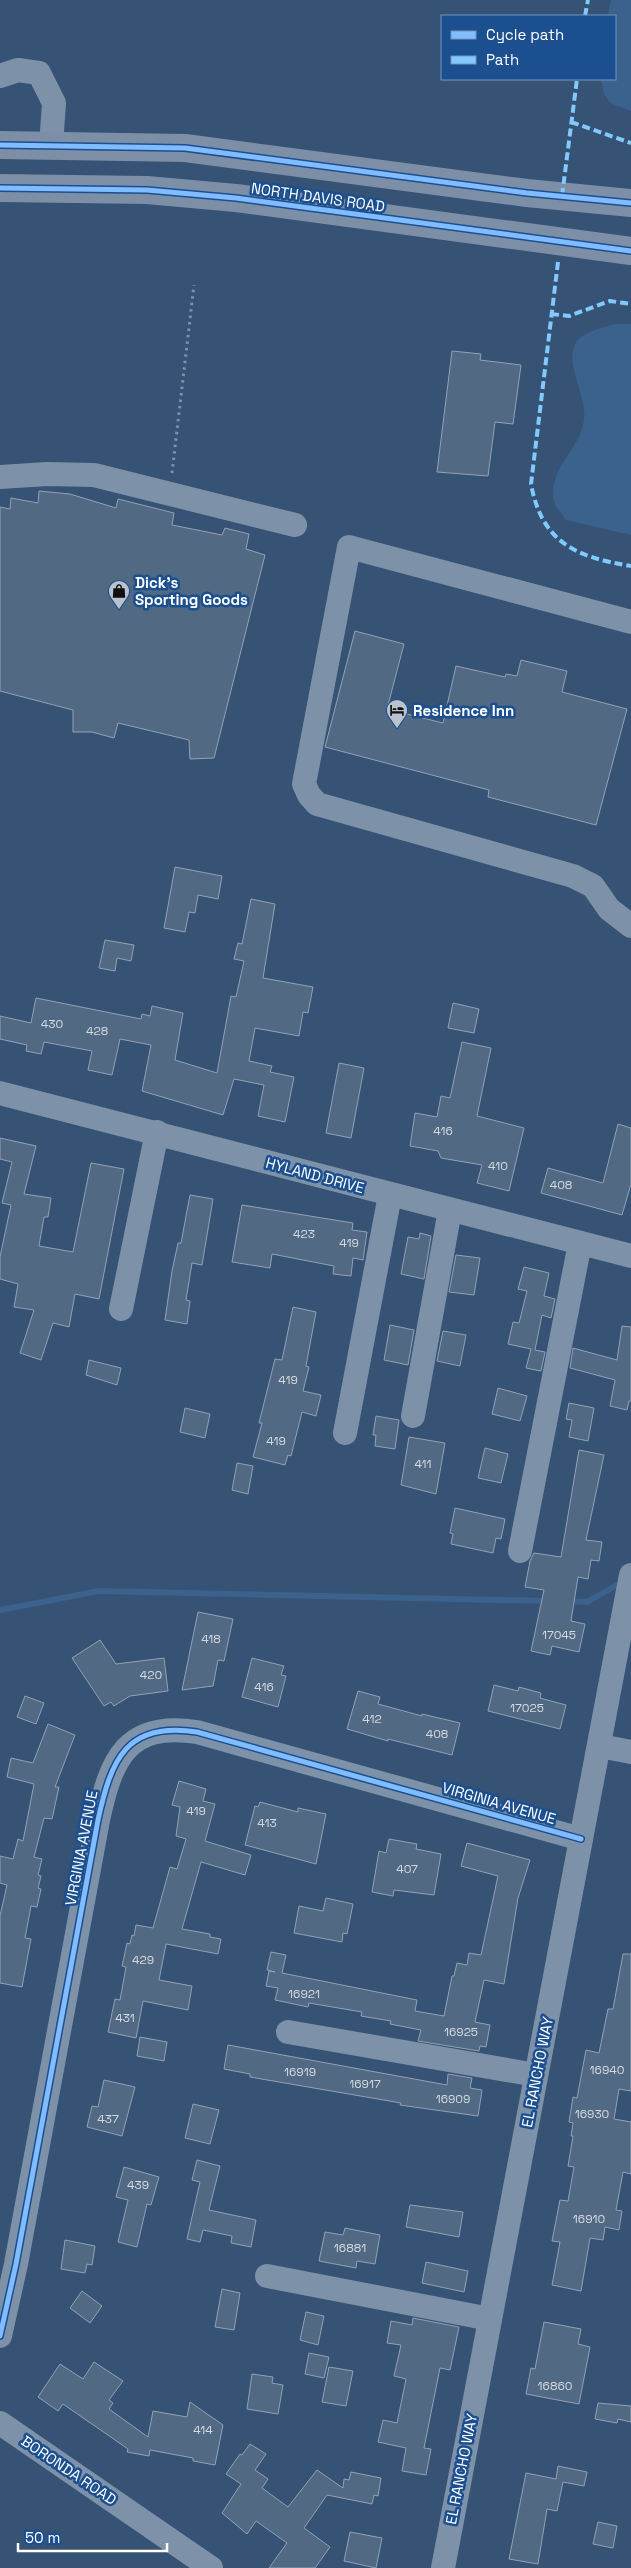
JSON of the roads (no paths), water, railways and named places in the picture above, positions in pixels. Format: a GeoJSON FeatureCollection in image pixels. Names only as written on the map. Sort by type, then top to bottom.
{"type":"FeatureCollection","features":[{"type":"Feature","properties":{"kind":"main road","name":"NORTH DAVIS ROAD"},"geometry":{"type":"LineString","coordinates":[[0,145],[185,148],[631,204]]}},
{"type":"Feature","properties":{"kind":"main road","name":"NORTH DAVIS ROAD"},"geometry":{"type":"LineString","coordinates":[[0,188],[146,190],[236,198],[631,251]]}},
{"type":"Feature","properties":{"kind":"street"},"geometry":{"type":"LineString","coordinates":[[0,76],[18,70],[40,73],[54,103],[51,145]]}},
{"type":"Feature","properties":{"kind":"street"},"geometry":{"type":"LineString","coordinates":[[0,477],[47,474],[94,475],[294,525]]}},
{"type":"Feature","properties":{"kind":"street"},"geometry":{"type":"LineString","coordinates":[[631,622],[349,547],[304,784],[309,795],[317,804],[573,876],[593,886],[609,909],[631,926]]}},
{"type":"Feature","properties":{"kind":"street","name":"HYLAND DRIVE"},"geometry":{"type":"LineString","coordinates":[[0,1093],[158,1132],[390,1195],[631,1256]]}},
{"type":"Feature","properties":{"kind":"street"},"geometry":{"type":"LineString","coordinates":[[121,1309],[158,1132]]}},
{"type":"Feature","properties":{"kind":"street"},"geometry":{"type":"LineString","coordinates":[[345,1433],[390,1195]]}},
{"type":"Feature","properties":{"kind":"street"},"geometry":{"type":"LineString","coordinates":[[413,1416],[450,1210]]}},
{"type":"Feature","properties":{"kind":"street"},"geometry":{"type":"LineString","coordinates":[[520,1551],[580,1244]]}},
{"type":"Feature","properties":{"kind":"street","name":"EL RANCHO WAY"},"geometry":{"type":"LineString","coordinates":[[442,2568],[600,1746],[631,1575]]}},
{"type":"Feature","properties":{"kind":"street","name":"VIRGINIA AVENUE"},"geometry":{"type":"LineString","coordinates":[[0,2336],[16,2264],[102,1802],[106,1784],[116,1759],[130,1745],[143,1737],[161,1731],[178,1729],[197,1732],[581,1839]]}},
{"type":"Feature","properties":{"kind":"street"},"geometry":{"type":"LineString","coordinates":[[600,1746],[631,1752]]}},
{"type":"Feature","properties":{"kind":"street"},"geometry":{"type":"LineString","coordinates":[[288,2032],[536,2075]]}},
{"type":"Feature","properties":{"kind":"street"},"geometry":{"type":"LineString","coordinates":[[267,2276],[490,2319]]}},
{"type":"Feature","properties":{"kind":"street","name":"BORONDA ROAD"},"geometry":{"type":"LineString","coordinates":[[0,2423],[212,2568]]}},
{"type":"Feature","properties":{"kind":"water"},"geometry":{"type":"Polygon","coordinates":[[[611,0],[631,0],[631,111],[610,103],[604,94],[601,80],[616,80],[616,15],[608,15],[611,0]]]}},
{"type":"Feature","properties":{"kind":"water"},"geometry":{"type":"Polygon","coordinates":[[[616,324],[631,324],[631,535],[566,520],[554,501],[553,489],[555,478],[582,429],[584,419],[582,400],[574,372],[573,353],[575,344],[587,333],[616,324]]]}},
{"type":"Feature","properties":{"kind":"waterway"},"geometry":{"type":"LineString","coordinates":[[567,1601],[587,1602],[624,1581]]}},
{"type":"Feature","properties":{"kind":"waterway"},"geometry":{"type":"LineString","coordinates":[[0,1610],[99,1591],[549,1601]]}},
{"type":"Feature","properties":{"kind":"place","name":"Dick's Sporting Goods"},"geometry":{"type":"Point","coordinates":[119,610]}},
{"type":"Feature","properties":{"kind":"place","name":"Residence Inn"},"geometry":{"type":"Point","coordinates":[397,729]}}]}
